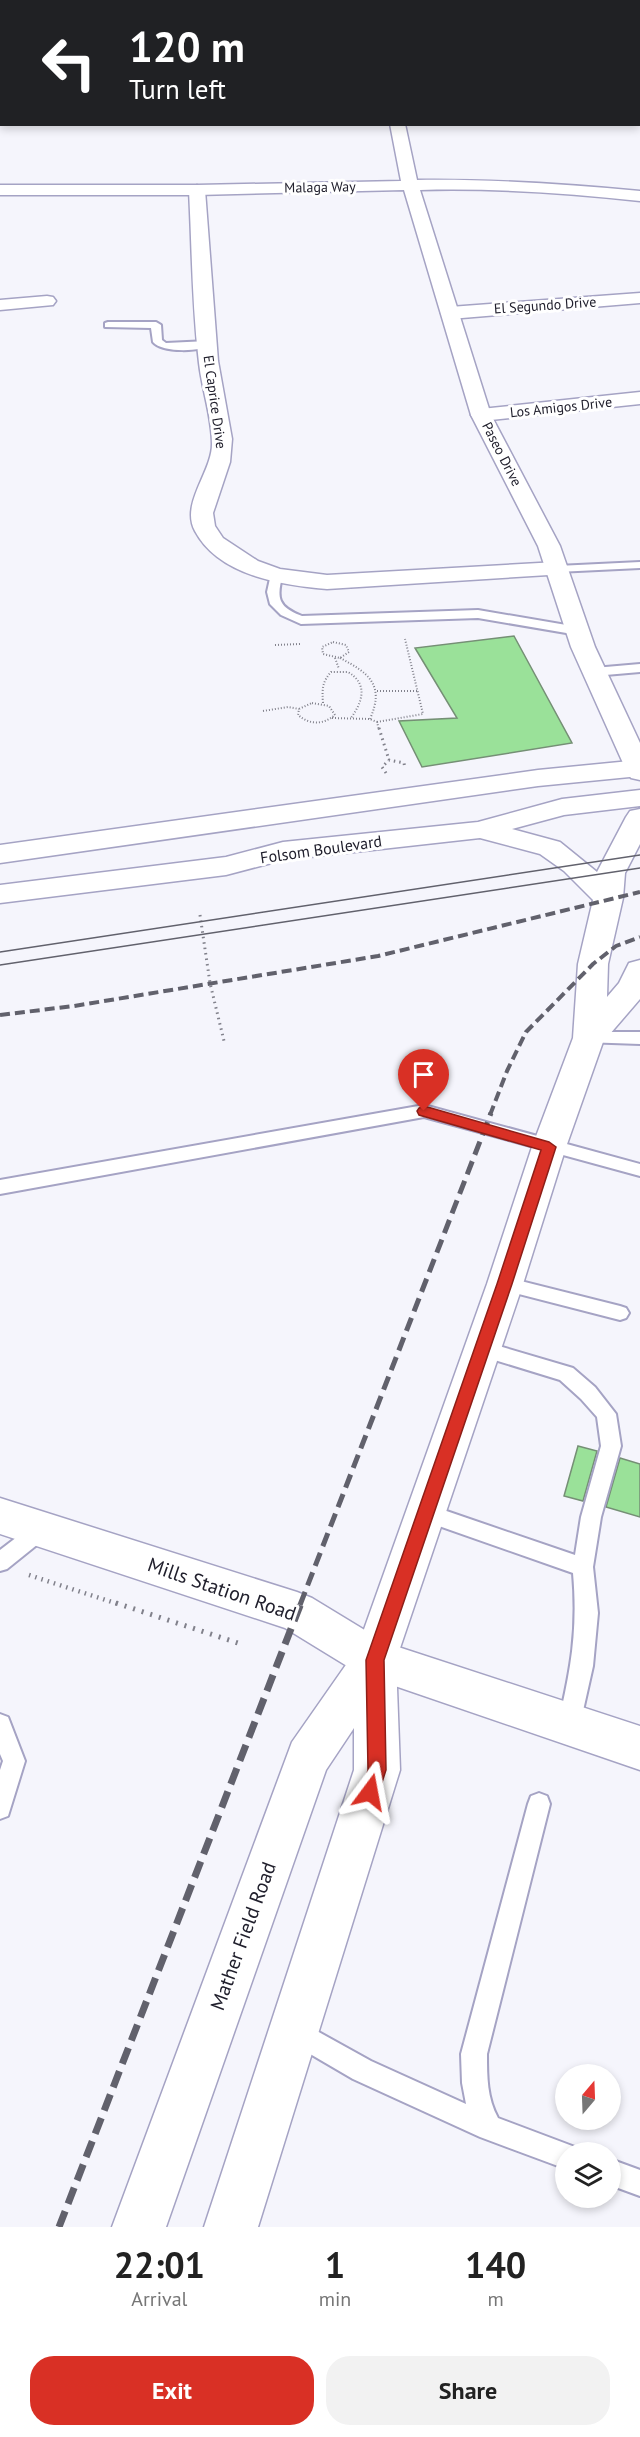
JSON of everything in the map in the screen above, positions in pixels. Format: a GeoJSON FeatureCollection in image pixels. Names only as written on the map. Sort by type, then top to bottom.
{"type":"FeatureCollection","features":[{"type":"Feature","properties":{"kind":"street","name":"Paseo Drive"},"geometry":{"type":"LineString","coordinates":[[397,126],[411,185],[482,415],[502,458],[534,514],[557,569],[594,672],[639,769]]}},
{"type":"Feature","properties":{"kind":"street","name":"Malaga Way"},"geometry":{"type":"LineString","coordinates":[[0,190],[197,190],[411,185],[508,186],[640,196]]}},
{"type":"Feature","properties":{"kind":"street","name":"El Caprice Drive"},"geometry":{"type":"LineString","coordinates":[[197,190],[211,386],[223,455],[219,472],[203,505],[202,521],[210,537],[223,549],[248,565],[277,574],[310,580],[346,582],[557,569]]}},
{"type":"Feature","properties":{"kind":"street","name":"El Segundo Drive"},"geometry":{"type":"LineString","coordinates":[[450,313],[640,298]]}},
{"type":"Feature","properties":{"kind":"street"},"geometry":{"type":"LineString","coordinates":[[0,305],[47,301]]}},
{"type":"Feature","properties":{"kind":"street","name":"Los Amigos Drive"},"geometry":{"type":"LineString","coordinates":[[482,415],[640,398]]}},
{"type":"Feature","properties":{"kind":"street"},"geometry":{"type":"LineString","coordinates":[[0,854],[538,778],[639,769]]}},
{"type":"Feature","properties":{"kind":"street","name":"Folsom Boulevard"},"geometry":{"type":"LineString","coordinates":[[0,894],[226,866],[283,852],[479,830],[562,807],[640,798]]}},
{"type":"Feature","properties":{"kind":"street","name":"Mather Field Road"},"geometry":{"type":"LineString","coordinates":[[139,2227],[308,1758],[375,1660],[505,1284],[549,1147],[589,1038],[592,964],[608,898],[611,873],[640,818]]}},
{"type":"Feature","properties":{"kind":"street"},"geometry":{"type":"LineString","coordinates":[[479,830],[550,848],[574,865],[608,898]]}},
{"type":"Feature","properties":{"kind":"street","name":"Mather Field Road"},"geometry":{"type":"LineString","coordinates":[[589,1038],[633,987],[640,970]]}},
{"type":"Feature","properties":{"kind":"street","name":"Mills Station Road"},"geometry":{"type":"LineString","coordinates":[[0,1516],[297,1612],[375,1660],[640,1748]]}},
{"type":"Feature","properties":{"kind":"street","name":"Mather Field Road"},"geometry":{"type":"LineString","coordinates":[[231,2227],[377,1770],[375,1660]]}},
{"type":"Feature","properties":{"kind":"lane"},"geometry":{"type":"LineString","coordinates":[[108,325],[156,325],[157,341],[160,344],[172,346],[208,344]]}},
{"type":"Feature","properties":{"kind":"lane"},"geometry":{"type":"LineString","coordinates":[[557,569],[640,565]]}},
{"type":"Feature","properties":{"kind":"lane"},"geometry":{"type":"LineString","coordinates":[[277,574],[271,590],[272,601],[286,615],[301,620],[478,614],[578,631]]}},
{"type":"Feature","properties":{"kind":"lane"},"geometry":{"type":"LineString","coordinates":[[594,672],[640,668]]}},
{"type":"Feature","properties":{"kind":"lane"},"geometry":{"type":"LineString","coordinates":[[589,1038],[640,1038]]}},
{"type":"Feature","properties":{"kind":"lane"},"geometry":{"type":"LineString","coordinates":[[0,1187],[424,1111],[640,1170]]}},
{"type":"Feature","properties":{"kind":"lane"},"geometry":{"type":"LineString","coordinates":[[505,1284],[620,1313]]}},
{"type":"Feature","properties":{"kind":"lane"},"geometry":{"type":"LineString","coordinates":[[482,1349],[566,1374],[588,1393],[606,1414],[611,1446],[591,1517],[583,1567],[587,1613],[582,1666],[569,1724]]}},
{"type":"Feature","properties":{"kind":"lane"},"geometry":{"type":"LineString","coordinates":[[426,1513],[583,1567]]}},
{"type":"Feature","properties":{"kind":"lane"},"geometry":{"type":"LineString","coordinates":[[0,1562],[42,1529]]}},
{"type":"Feature","properties":{"kind":"lane"},"geometry":{"type":"LineString","coordinates":[[0,1725],[14,1761],[0,1808]]}},
{"type":"Feature","properties":{"kind":"lane"},"geometry":{"type":"LineString","coordinates":[[489,2128],[478,2108],[474,2088],[474,2054],[539,1804]]}},
{"type":"Feature","properties":{"kind":"lane"},"geometry":{"type":"LineString","coordinates":[[293,2030],[362,2070],[489,2128],[555,2152]]}},
{"type":"Feature","properties":{"kind":"lane"},"geometry":{"type":"LineString","coordinates":[[621,2176],[640,2183]]}},
{"type":"Feature","properties":{"kind":"path"},"geometry":{"type":"LineString","coordinates":[[299,709],[298,715],[301,719],[310,723],[323,723],[332,718],[370,719],[376,722],[423,714],[406,639],[395,639]]}},
{"type":"Feature","properties":{"kind":"path"},"geometry":{"type":"LineString","coordinates":[[337,642],[346,645],[350,650],[348,654],[338,658]]}},
{"type":"Feature","properties":{"kind":"path"},"geometry":{"type":"LineString","coordinates":[[349,642],[328,643],[321,650],[326,656],[338,658],[366,673],[376,685],[376,709],[370,719]]}},
{"type":"Feature","properties":{"kind":"path"},"geometry":{"type":"LineString","coordinates":[[338,658],[339,669]]}},
{"type":"Feature","properties":{"kind":"path"},"geometry":{"type":"LineString","coordinates":[[323,703],[321,692],[323,680],[330,671],[339,669],[346,671],[360,682],[363,694],[360,705],[351,718]]}},
{"type":"Feature","properties":{"kind":"path"},"geometry":{"type":"LineString","coordinates":[[377,691],[418,691]]}},
{"type":"Feature","properties":{"kind":"path"},"geometry":{"type":"LineString","coordinates":[[263,711],[288,707],[299,709],[307,704],[323,703],[333,708],[335,715],[332,718]]}},
{"type":"Feature","properties":{"kind":"path"},"geometry":{"type":"LineString","coordinates":[[376,722],[389,760]]}},
{"type":"Feature","properties":{"kind":"path"},"geometry":{"type":"LineString","coordinates":[[392,777],[382,767],[389,760],[404,763],[402,775]]}},
{"type":"Feature","properties":{"kind":"path"},"geometry":{"type":"LineString","coordinates":[[200,915],[210,983],[224,1041]]}},
{"type":"Feature","properties":{"kind":"path"},"geometry":{"type":"LineString","coordinates":[[22,1573],[241,1644]]}},
{"type":"Feature","properties":{"kind":"building"},"geometry":{"type":"Polygon","coordinates":[[[514,636],[572,743],[422,767],[399,721],[457,718],[415,648],[514,636]]]}},
{"type":"Feature","properties":{"kind":"building"},"geometry":{"type":"Polygon","coordinates":[[[578,1446],[597,1451],[583,1501],[564,1496],[578,1446]]]}},
{"type":"Feature","properties":{"kind":"building"},"geometry":{"type":"Polygon","coordinates":[[[620,1458],[640,1464],[640,1517],[606,1507],[620,1458]]]}},
{"type":"Feature","properties":{"kind":"tram line"},"geometry":{"type":"LineString","coordinates":[[0,952],[640,855]]}},
{"type":"Feature","properties":{"kind":"tram line"},"geometry":{"type":"LineString","coordinates":[[0,965],[640,868]]}},
{"type":"Feature","properties":{"kind":"railway"},"geometry":{"type":"LineString","coordinates":[[0,1015],[74,1006],[378,956],[640,892]]}},
{"type":"Feature","properties":{"kind":"railway"},"geometry":{"type":"LineString","coordinates":[[490,1115],[507,1071],[526,1032],[593,964],[616,946],[640,937]]}},
{"type":"Feature","properties":{"kind":"railway"},"geometry":{"type":"LineString","coordinates":[[300,1605],[491,1113]]}},
{"type":"Feature","properties":{"kind":"railway"},"geometry":{"type":"LineString","coordinates":[[59,2227],[301,1603]]}},
{"type":"Feature","properties":{"kind":"route"},"geometry":{"type":"LineString","coordinates":[[370,1792],[377,1770],[375,1660],[505,1284],[549,1147],[424,1111]]}}]}
